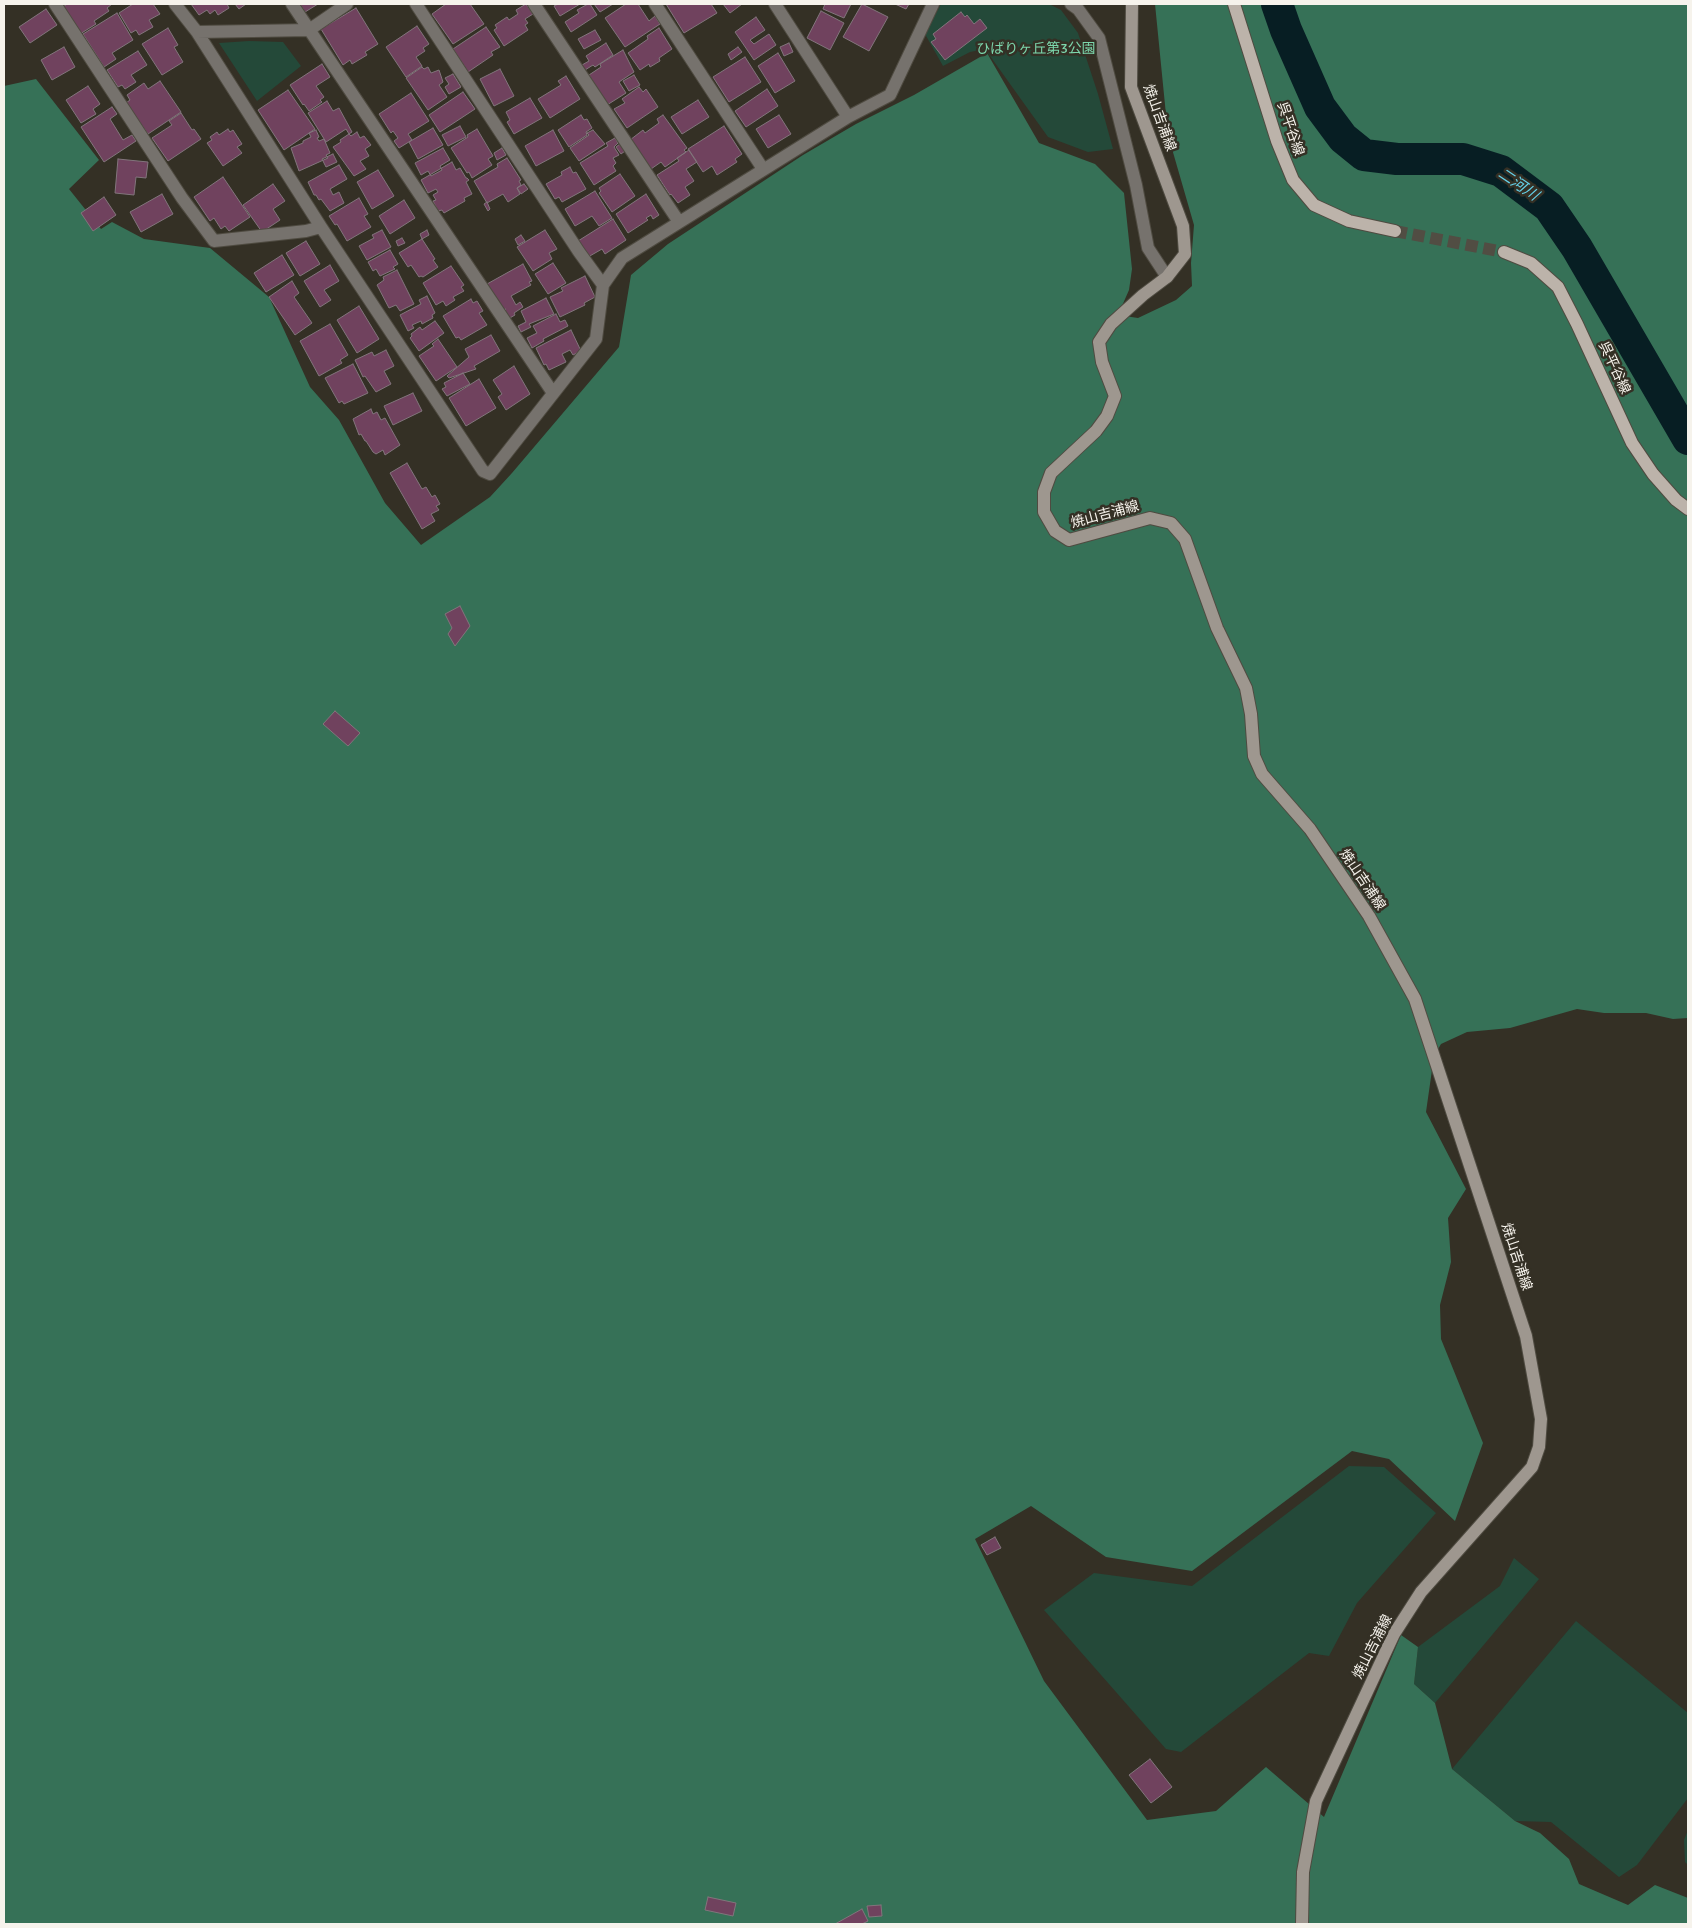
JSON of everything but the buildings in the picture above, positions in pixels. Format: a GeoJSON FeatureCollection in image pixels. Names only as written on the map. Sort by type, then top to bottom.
{"type":"FeatureCollection","features":[{"type":"Feature","properties":{"kind":"main road","name":"焼山吉浦線"},"geometry":{"type":"LineString","coordinates":[[1132,4],[1131,86],[1183,226],[1185,254],[1167,277],[1111,324],[1099,342],[1102,362],[1114,396],[1107,416],[1096,430],[1051,473],[1044,492],[1044,512],[1054,531],[1069,540],[1150,518],[1171,523],[1185,539],[1217,628],[1246,688],[1251,714],[1254,756],[1262,774],[1315,837],[1369,916],[1415,999],[1526,1336],[1541,1419],[1539,1447],[1532,1467],[1421,1592],[1394,1634],[1316,1801],[1303,1872],[1302,1924]]}},
{"type":"Feature","properties":{"kind":"main road","name":"呉平谷線"},"geometry":{"type":"LineString","coordinates":[[1234,4],[1276,141],[1293,180],[1314,205],[1349,221],[1395,231]]}},
{"type":"Feature","properties":{"kind":"main road","name":"呉平谷線"},"geometry":{"type":"LineString","coordinates":[[1504,252],[1531,263],[1558,287],[1632,443],[1652,474],[1676,500],[1688,509]]}},
{"type":"Feature","properties":{"kind":"street"},"geometry":{"type":"LineString","coordinates":[[55,4],[182,198],[214,241],[306,232],[321,227]]}},
{"type":"Feature","properties":{"kind":"street"},"geometry":{"type":"LineString","coordinates":[[175,4],[196,32],[321,227],[483,471],[490,474],[596,339],[604,285],[622,258],[848,117],[890,95],[933,4]]}},
{"type":"Feature","properties":{"kind":"street"},"geometry":{"type":"LineString","coordinates":[[292,4],[553,393]]}},
{"type":"Feature","properties":{"kind":"street"},"geometry":{"type":"LineString","coordinates":[[196,32],[309,30],[347,4]]}},
{"type":"Feature","properties":{"kind":"street"},"geometry":{"type":"LineString","coordinates":[[416,4],[579,252],[604,285]]}},
{"type":"Feature","properties":{"kind":"street"},"geometry":{"type":"LineString","coordinates":[[534,4],[679,222]]}},
{"type":"Feature","properties":{"kind":"street"},"geometry":{"type":"LineString","coordinates":[[655,4],[764,169]]}},
{"type":"Feature","properties":{"kind":"street"},"geometry":{"type":"LineString","coordinates":[[775,4],[848,117]]}},
{"type":"Feature","properties":{"kind":"street"},"geometry":{"type":"LineString","coordinates":[[1071,4],[1078,9],[1099,38],[1136,185],[1148,248],[1167,277]]}},
{"type":"Feature","properties":{"kind":"green space","name":"ひばりヶ丘第3公園"},"geometry":{"type":"Polygon","coordinates":[[[941,4],[1049,4],[1061,10],[1078,33],[1098,94],[1113,149],[1088,152],[1048,137],[985,49],[970,52],[943,66],[925,34],[941,4]]]}},
{"type":"Feature","properties":{"kind":"green space"},"geometry":{"type":"Polygon","coordinates":[[[1155,4],[1688,4],[1688,1018],[1673,1019],[1646,1013],[1604,1013],[1577,1009],[1510,1028],[1467,1032],[1441,1044],[1434,1056],[1426,1112],[1466,1189],[1448,1218],[1451,1262],[1440,1305],[1441,1339],[1483,1443],[1455,1521],[1389,1459],[1352,1451],[1192,1571],[1106,1557],[1031,1506],[975,1539],[1044,1681],[1147,1820],[1216,1811],[1266,1767],[1324,1817],[1401,1635],[1418,1647],[1414,1684],[1435,1703],[1452,1769],[1515,1821],[1540,1833],[1569,1859],[1579,1884],[1628,1905],[1655,1885],[1688,1898],[1688,1924],[4,1924],[4,86],[36,79],[99,160],[69,189],[101,229],[112,222],[144,239],[210,248],[269,297],[310,387],[339,420],[385,503],[421,545],[490,497],[619,347],[631,275],[668,244],[803,155],[987,53],[1039,143],[1095,164],[1124,193],[1132,269],[1129,290],[1118,315],[1138,318],[1176,300],[1192,286],[1191,263],[1194,225],[1168,135],[1155,4]]]}},
{"type":"Feature","properties":{"kind":"green space"},"geometry":{"type":"Polygon","coordinates":[[[249,41],[283,42],[301,66],[257,101],[219,43],[249,41]]]}},
{"type":"Feature","properties":{"kind":"green space"},"geometry":{"type":"Polygon","coordinates":[[[1349,1466],[1384,1467],[1436,1513],[1357,1603],[1329,1656],[1309,1653],[1181,1752],[1166,1749],[1044,1610],[1094,1573],[1192,1586],[1349,1466]]]}},
{"type":"Feature","properties":{"kind":"green space"},"geometry":{"type":"Polygon","coordinates":[[[1514,1558],[1539,1579],[1435,1703],[1414,1684],[1418,1647],[1500,1586],[1514,1558]]]}},
{"type":"Feature","properties":{"kind":"green space"},"geometry":{"type":"Polygon","coordinates":[[[1576,1621],[1688,1713],[1688,1798],[1637,1865],[1619,1877],[1551,1822],[1515,1821],[1452,1769],[1576,1621]]]}},
{"type":"Feature","properties":{"kind":"green space"},"geometry":{"type":"Polygon","coordinates":[[[1688,1830],[1688,1865],[1685,1862],[1684,1840],[1688,1830]]]}},
{"type":"Feature","properties":{"kind":"waterway","name":"二河川"},"geometry":{"type":"LineString","coordinates":[[1277,4],[1286,30],[1320,107],[1343,138],[1364,155],[1397,159],[1463,159],[1501,171],[1549,207],[1577,248],[1688,439]]}},
{"type":"Feature","properties":{"kind":"tunnel"},"geometry":{"type":"LineString","coordinates":[[1395,231],[1504,252]]}}]}
